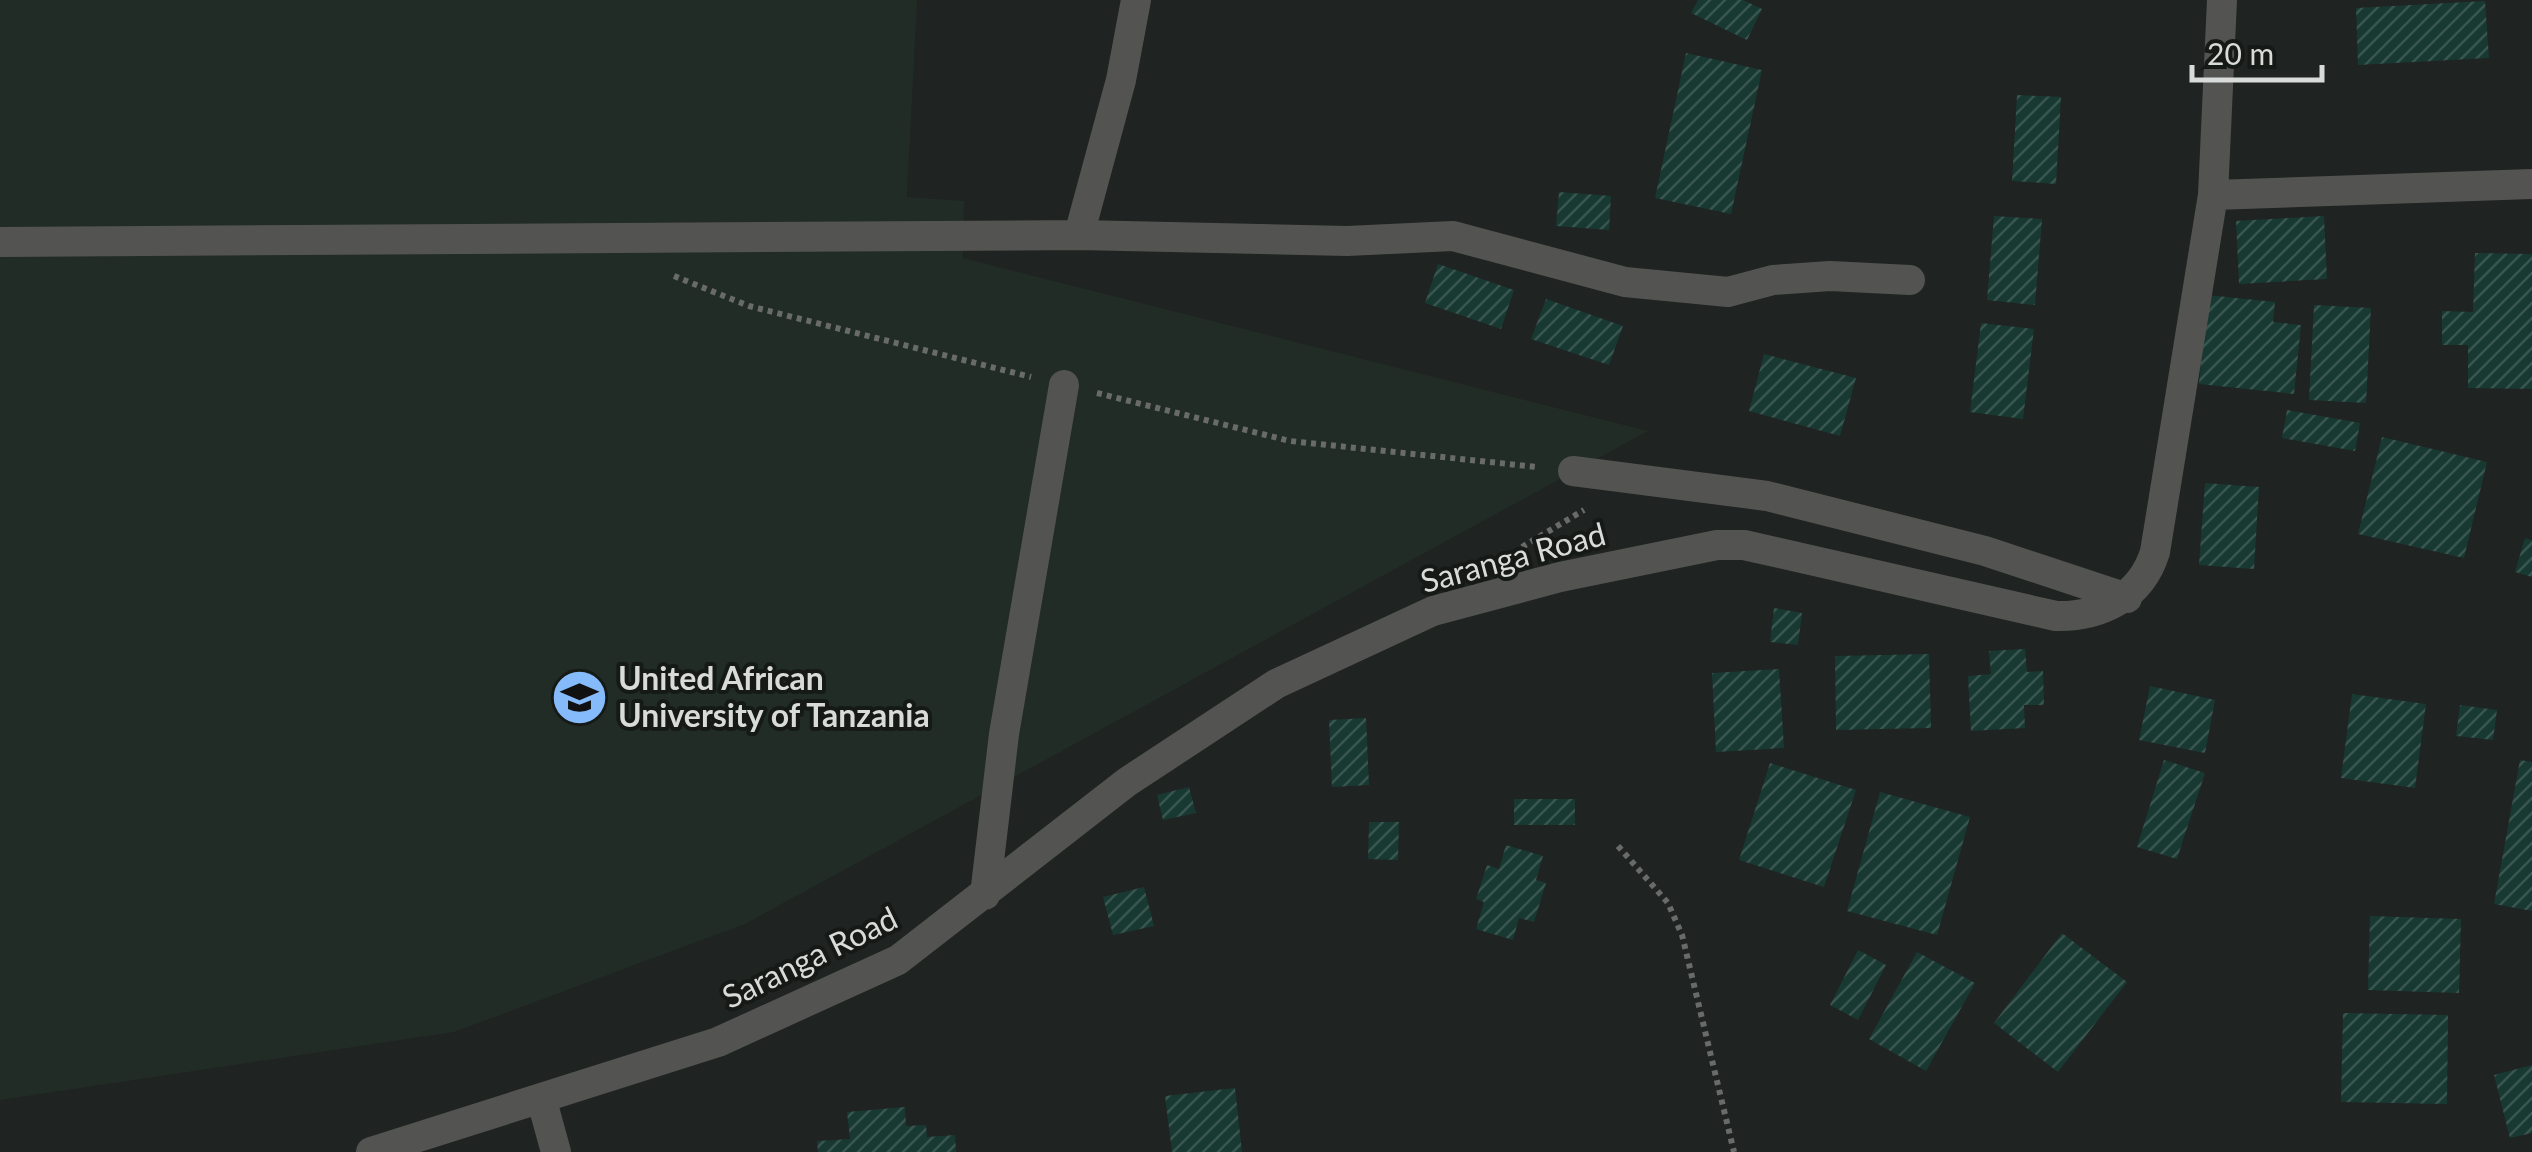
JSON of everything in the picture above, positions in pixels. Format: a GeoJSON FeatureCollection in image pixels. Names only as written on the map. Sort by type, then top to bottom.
{"type":"FeatureCollection","features":[{"type":"Feature","properties":{"kind":"street"},"geometry":{"type":"LineString","coordinates":[[1079,234],[1120,80],[1136,0]]}},
{"type":"Feature","properties":{"kind":"street"},"geometry":{"type":"LineString","coordinates":[[1573,471],[1767,496],[1985,551],[2126,598],[2149,572],[2156,552],[2213,195],[2222,0]]}},
{"type":"Feature","properties":{"kind":"street"},"geometry":{"type":"LineString","coordinates":[[2213,195],[2532,184]]}},
{"type":"Feature","properties":{"kind":"street"},"geometry":{"type":"LineString","coordinates":[[0,242],[1079,234],[1347,241],[1453,236],[1625,282],[1728,292],[1773,280],[1830,276],[1910,280]]}},
{"type":"Feature","properties":{"kind":"street"},"geometry":{"type":"LineString","coordinates":[[985,895],[1004,734],[1064,385]]}},
{"type":"Feature","properties":{"kind":"street","name":"Saranga Road"},"geometry":{"type":"LineString","coordinates":[[371,1152],[542,1101],[718,1042],[898,960],[1127,782],[1276,684],[1434,611],[1560,577],[1718,546],[1744,545],[2056,616],[2079,616],[2126,598]]}},
{"type":"Feature","properties":{"kind":"street"},"geometry":{"type":"LineString","coordinates":[[542,1101],[556,1152]]}},
{"type":"Feature","properties":{"kind":"path"},"geometry":{"type":"LineString","coordinates":[[658,269],[749,306],[1290,441],[1573,471]]}},
{"type":"Feature","properties":{"kind":"path"},"geometry":{"type":"LineString","coordinates":[[1618,846],[1668,903],[1682,935],[1734,1152]]}},
{"type":"Feature","properties":{"kind":"shaded area","name":"United African University of Tanzania"},"geometry":{"type":"Polygon","coordinates":[[[0,0],[917,0],[907,197],[964,201],[963,258],[1648,431],[745,924],[454,1032],[0,1100],[0,0]]]}},
{"type":"Feature","properties":{"kind":"building"},"geometry":{"type":"Polygon","coordinates":[[[1698,0],[1743,0],[1762,9],[1747,40],[1691,13],[1698,0]]]}},
{"type":"Feature","properties":{"kind":"building"},"geometry":{"type":"Polygon","coordinates":[[[2485,1],[2489,58],[2358,65],[2356,8],[2485,1]]]}},
{"type":"Feature","properties":{"kind":"building"},"geometry":{"type":"Polygon","coordinates":[[[1686,53],[1762,70],[1731,214],[1655,198],[1686,53]]]}},
{"type":"Feature","properties":{"kind":"building"},"geometry":{"type":"Polygon","coordinates":[[[2017,95],[2061,97],[2056,184],[2012,181],[2017,95]]]}},
{"type":"Feature","properties":{"kind":"building"},"geometry":{"type":"Polygon","coordinates":[[[1559,192],[1611,196],[1609,230],[1556,226],[1559,192]]]}},
{"type":"Feature","properties":{"kind":"building"},"geometry":{"type":"Polygon","coordinates":[[[1994,216],[2042,219],[2035,305],[1987,300],[1994,216]]]}},
{"type":"Feature","properties":{"kind":"building"},"geometry":{"type":"Polygon","coordinates":[[[2324,216],[2327,279],[2239,284],[2236,221],[2324,216]]]}},
{"type":"Feature","properties":{"kind":"building"},"geometry":{"type":"Polygon","coordinates":[[[2475,253],[2532,254],[2532,389],[2468,388],[2468,345],[2442,345],[2442,311],[2473,312],[2475,253]]]}},
{"type":"Feature","properties":{"kind":"building"},"geometry":{"type":"Polygon","coordinates":[[[1438,264],[1514,290],[1501,329],[1425,303],[1438,264]]]}},
{"type":"Feature","properties":{"kind":"building"},"geometry":{"type":"Polygon","coordinates":[[[2207,295],[2275,302],[2273,322],[2301,325],[2294,394],[2199,384],[2207,295]]]}},
{"type":"Feature","properties":{"kind":"building"},"geometry":{"type":"Polygon","coordinates":[[[1546,299],[1623,326],[1609,365],[1531,339],[1546,299]]]}},
{"type":"Feature","properties":{"kind":"building"},"geometry":{"type":"Polygon","coordinates":[[[2314,305],[2371,308],[2366,403],[2309,400],[2314,305]]]}},
{"type":"Feature","properties":{"kind":"building"},"geometry":{"type":"Polygon","coordinates":[[[1981,323],[2034,329],[2023,419],[1970,412],[1981,323]]]}},
{"type":"Feature","properties":{"kind":"building"},"geometry":{"type":"Polygon","coordinates":[[[1764,354],[1856,378],[1840,436],[1749,411],[1764,354]]]}},
{"type":"Feature","properties":{"kind":"building"},"geometry":{"type":"Polygon","coordinates":[[[2287,410],[2360,423],[2355,451],[2282,438],[2287,410]]]}},
{"type":"Feature","properties":{"kind":"building"},"geometry":{"type":"Polygon","coordinates":[[[2382,437],[2487,462],[2464,558],[2358,534],[2382,437]]]}},
{"type":"Feature","properties":{"kind":"building"},"geometry":{"type":"Polygon","coordinates":[[[2205,483],[2259,487],[2254,569],[2199,565],[2205,483]]]}},
{"type":"Feature","properties":{"kind":"building"},"geometry":{"type":"Polygon","coordinates":[[[2525,538],[2532,540],[2532,577],[2515,572],[2525,538]]]}},
{"type":"Feature","properties":{"kind":"building"},"geometry":{"type":"Polygon","coordinates":[[[1774,608],[1802,613],[1798,645],[1770,642],[1774,608]]]}},
{"type":"Feature","properties":{"kind":"building"},"geometry":{"type":"Polygon","coordinates":[[[2025,649],[2027,672],[2043,671],[2044,705],[2024,705],[2025,728],[1971,731],[1968,676],[1991,674],[1989,651],[2025,649]]]}},
{"type":"Feature","properties":{"kind":"building"},"geometry":{"type":"Polygon","coordinates":[[[1929,654],[1931,728],[1836,730],[1835,656],[1929,654]]]}},
{"type":"Feature","properties":{"kind":"building"},"geometry":{"type":"Polygon","coordinates":[[[1779,669],[1784,748],[1716,752],[1712,673],[1779,669]]]}},
{"type":"Feature","properties":{"kind":"building"},"geometry":{"type":"Polygon","coordinates":[[[2150,686],[2215,700],[2205,753],[2139,740],[2150,686]]]}},
{"type":"Feature","properties":{"kind":"building"},"geometry":{"type":"Polygon","coordinates":[[[2352,694],[2426,704],[2415,788],[2341,778],[2352,694]]]}},
{"type":"Feature","properties":{"kind":"building"},"geometry":{"type":"Polygon","coordinates":[[[2460,705],[2497,710],[2493,740],[2456,736],[2460,705]]]}},
{"type":"Feature","properties":{"kind":"building"},"geometry":{"type":"Polygon","coordinates":[[[1366,718],[1369,785],[1332,787],[1329,720],[1366,718]]]}},
{"type":"Feature","properties":{"kind":"building"},"geometry":{"type":"Polygon","coordinates":[[[2164,760],[2205,773],[2177,859],[2137,847],[2164,760]]]}},
{"type":"Feature","properties":{"kind":"building"},"geometry":{"type":"Polygon","coordinates":[[[2520,760],[2532,762],[2532,911],[2494,904],[2520,760]]]}},
{"type":"Feature","properties":{"kind":"building"},"geometry":{"type":"Polygon","coordinates":[[[1770,763],[1856,790],[1824,887],[1739,860],[1770,763]]]}},
{"type":"Feature","properties":{"kind":"building"},"geometry":{"type":"Polygon","coordinates":[[[1189,787],[1196,813],[1163,820],[1157,795],[1189,787]]]}},
{"type":"Feature","properties":{"kind":"building"},"geometry":{"type":"Polygon","coordinates":[[[1880,792],[1970,817],[1937,935],[1847,911],[1880,792]]]}},
{"type":"Feature","properties":{"kind":"building"},"geometry":{"type":"Polygon","coordinates":[[[1514,799],[1575,799],[1575,825],[1514,825],[1514,799]]]}},
{"type":"Feature","properties":{"kind":"building"},"geometry":{"type":"Polygon","coordinates":[[[1369,822],[1399,822],[1398,860],[1368,859],[1369,822]]]}},
{"type":"Feature","properties":{"kind":"building"},"geometry":{"type":"Polygon","coordinates":[[[1506,845],[1543,856],[1536,880],[1546,883],[1534,922],[1519,918],[1513,940],[1476,929],[1484,902],[1476,899],[1487,865],[1499,869],[1506,845]]]}},
{"type":"Feature","properties":{"kind":"building"},"geometry":{"type":"Polygon","coordinates":[[[1144,887],[1154,926],[1113,935],[1103,897],[1144,887]]]}},
{"type":"Feature","properties":{"kind":"building"},"geometry":{"type":"Polygon","coordinates":[[[2370,916],[2461,919],[2459,993],[2368,990],[2370,916]]]}},
{"type":"Feature","properties":{"kind":"building"},"geometry":{"type":"Polygon","coordinates":[[[2062,933],[2127,982],[2058,1072],[1994,1023],[2062,933]]]}},
{"type":"Feature","properties":{"kind":"building"},"geometry":{"type":"Polygon","coordinates":[[[1858,950],[1886,965],[1858,1020],[1830,1005],[1858,950]]]}},
{"type":"Feature","properties":{"kind":"building"},"geometry":{"type":"Polygon","coordinates":[[[1917,952],[1975,983],[1926,1071],[1869,1039],[1917,952]]]}},
{"type":"Feature","properties":{"kind":"building"},"geometry":{"type":"Polygon","coordinates":[[[2343,1013],[2448,1015],[2447,1104],[2341,1102],[2343,1013]]]}},
{"type":"Feature","properties":{"kind":"building"},"geometry":{"type":"Polygon","coordinates":[[[2532,1065],[2532,1133],[2510,1138],[2494,1075],[2532,1065]]]}},
{"type":"Feature","properties":{"kind":"building"},"geometry":{"type":"Polygon","coordinates":[[[1235,1088],[1242,1152],[1172,1152],[1165,1096],[1235,1088]]]}},
{"type":"Feature","properties":{"kind":"building"},"geometry":{"type":"Polygon","coordinates":[[[905,1107],[906,1126],[926,1125],[927,1137],[955,1135],[956,1152],[818,1152],[817,1141],[850,1139],[847,1112],[905,1107]]]}},
{"type":"Feature","properties":{"kind":"place","name":"United African University of Tanzania"},"geometry":{"type":"Point","coordinates":[579,697]}}]}
